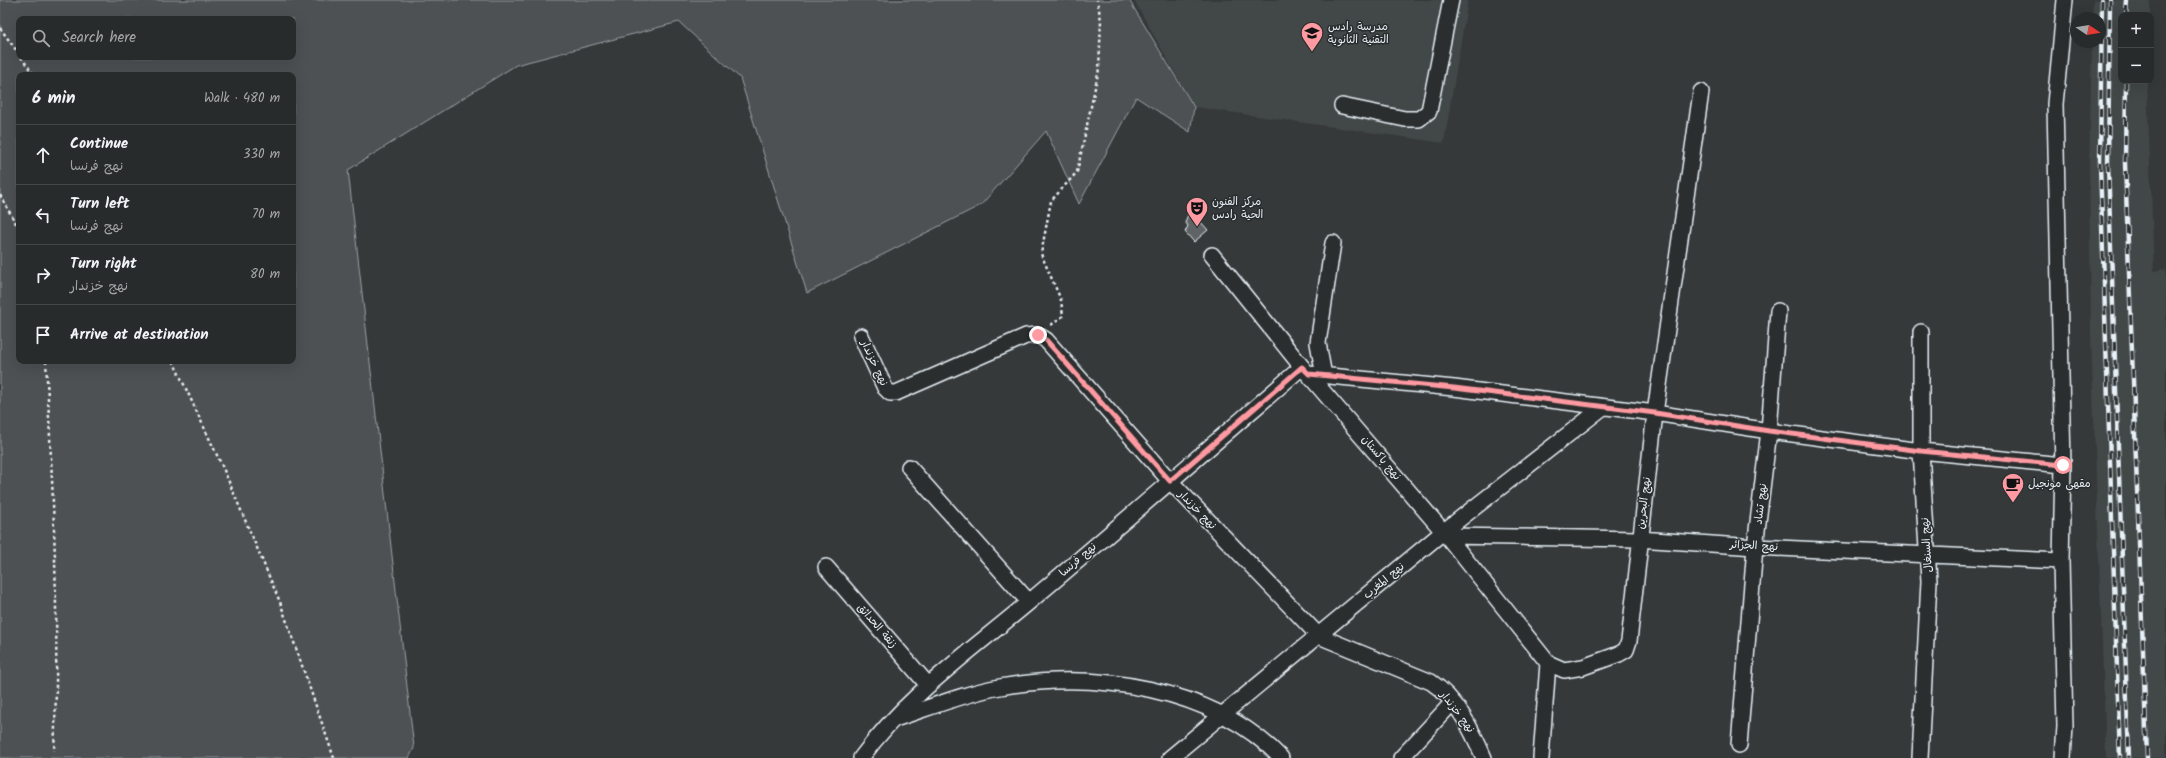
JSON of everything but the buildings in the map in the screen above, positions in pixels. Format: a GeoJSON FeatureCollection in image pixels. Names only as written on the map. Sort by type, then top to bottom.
{"type":"FeatureCollection","features":[{"type":"Feature","properties":{"kind":"street"},"geometry":{"type":"LineString","coordinates":[[1342,106],[1405,119],[1420,119],[1429,111],[1451,0]]}},
{"type":"Feature","properties":{"kind":"street"},"geometry":{"type":"LineString","coordinates":[[2063,758],[2065,726],[2061,561],[2063,465],[2055,104],[2065,0]]}},
{"type":"Feature","properties":{"kind":"street","name":"نهج البحرين"},"geometry":{"type":"LineString","coordinates":[[1548,663],[1564,670],[1583,667],[1619,654],[1626,650],[1629,641],[1639,539],[1655,413],[1690,180],[1701,92]]}},
{"type":"Feature","properties":{"kind":"street"},"geometry":{"type":"LineString","coordinates":[[1324,376],[1318,343],[1333,243]]}},
{"type":"Feature","properties":{"kind":"street","name":"نهج باكستان"},"geometry":{"type":"LineString","coordinates":[[1212,255],[1305,371],[1445,534],[1548,663]]}},
{"type":"Feature","properties":{"kind":"street","name":"نهج تشاد"},"geometry":{"type":"LineString","coordinates":[[1739,745],[1755,547],[1769,431],[1778,311]]}},
{"type":"Feature","properties":{"kind":"street","name":"نهج السنغال"},"geometry":{"type":"LineString","coordinates":[[1920,758],[1929,581],[1921,451],[1921,332]]}},
{"type":"Feature","properties":{"kind":"street","name":"نهج خزندار"},"geometry":{"type":"LineString","coordinates":[[861,336],[885,388],[890,393],[896,393],[1026,336],[1038,335],[1046,340],[1170,481],[1319,636],[1431,682],[1442,689],[1471,727],[1484,758]]}},
{"type":"Feature","properties":{"kind":"street"},"geometry":{"type":"LineString","coordinates":[[1305,371],[1324,376],[1454,388],[1602,408],[1655,413],[1769,431],[1921,451],[2063,465]]}},
{"type":"Feature","properties":{"kind":"street","name":"نهج فرنسا"},"geometry":{"type":"LineString","coordinates":[[861,758],[895,719],[928,686],[1170,481],[1305,371]]}},
{"type":"Feature","properties":{"kind":"street","name":"نهج المغرب"},"geometry":{"type":"LineString","coordinates":[[1170,758],[1602,408]]}},
{"type":"Feature","properties":{"kind":"street"},"geometry":{"type":"LineString","coordinates":[[909,467],[1029,602]]}},
{"type":"Feature","properties":{"kind":"street","name":"نهج الجزائر"},"geometry":{"type":"LineString","coordinates":[[1445,534],[1639,539],[1755,547],[2061,561]]}},
{"type":"Feature","properties":{"kind":"street","name":"زنقة الحدائق"},"geometry":{"type":"LineString","coordinates":[[826,567],[928,686]]}},
{"type":"Feature","properties":{"kind":"street"},"geometry":{"type":"LineString","coordinates":[[1541,758],[1548,663]]}},
{"type":"Feature","properties":{"kind":"street"},"geometry":{"type":"LineString","coordinates":[[895,719],[1000,687],[1048,681],[1117,684],[1154,690],[1183,698],[1224,714],[1272,748],[1281,758]]}},
{"type":"Feature","properties":{"kind":"street"},"geometry":{"type":"LineString","coordinates":[[1401,758],[1452,702]]}},
{"type":"Feature","properties":{"kind":"path"},"geometry":{"type":"LineString","coordinates":[[1038,335],[1063,316],[1061,300],[1041,254],[1051,201],[1077,172],[1099,69],[1101,20],[1097,0]]}},
{"type":"Feature","properties":{"kind":"path"},"geometry":{"type":"LineString","coordinates":[[0,28],[16,50]]}},
{"type":"Feature","properties":{"kind":"path"},"geometry":{"type":"LineString","coordinates":[[23,60],[32,72]]}},
{"type":"Feature","properties":{"kind":"path"},"geometry":{"type":"LineString","coordinates":[[0,195],[16,224]]}},
{"type":"Feature","properties":{"kind":"path"},"geometry":{"type":"LineString","coordinates":[[46,364],[53,482],[57,677],[54,751]]}},
{"type":"Feature","properties":{"kind":"path"},"geometry":{"type":"LineString","coordinates":[[174,364],[223,468],[280,602],[334,758]]}},
{"type":"Feature","properties":{"kind":"shaded area"},"geometry":{"type":"Polygon","coordinates":[[[0,0],[1129,0],[1194,107],[1190,132],[1136,97],[1079,204],[1046,131],[981,205],[807,293],[740,78],[679,22],[516,65],[348,170],[414,748],[409,758],[0,758],[0,0]]]}},
{"type":"Feature","properties":{"kind":"shaded area","name":"مدرسة رادس التقنية الثانوية"},"geometry":{"type":"Polygon","coordinates":[[[1134,0],[1468,0],[1444,143],[1194,107],[1134,0]]]}},
{"type":"Feature","properties":{"kind":"shaded area"},"geometry":{"type":"Polygon","coordinates":[[[2093,0],[2150,0],[2150,12],[2118,12],[2118,84],[2147,84],[2154,271],[2166,269],[2166,758],[2106,758],[2091,338],[2089,166],[2092,48],[2106,48],[2106,12],[2092,12],[2093,0]]]}},
{"type":"Feature","properties":{"kind":"railway"},"geometry":{"type":"LineString","coordinates":[[2102,0],[2100,164],[2120,758]]}},
{"type":"Feature","properties":{"kind":"railway"},"geometry":{"type":"LineString","coordinates":[[2110,0],[2108,164],[2129,758]]}},
{"type":"Feature","properties":{"kind":"railway"},"geometry":{"type":"LineString","coordinates":[[2126,12],[2127,0]]}},
{"type":"Feature","properties":{"kind":"railway"},"geometry":{"type":"LineString","coordinates":[[2126,84],[2125,163],[2147,758]]}},
{"type":"Feature","properties":{"kind":"place","name":"مدرسة رادس التقنية الثانوية"},"geometry":{"type":"Point","coordinates":[1312,52]}},
{"type":"Feature","properties":{"kind":"place","name":"مركز الفنون الحية رادس"},"geometry":{"type":"Point","coordinates":[1197,228]}},
{"type":"Feature","properties":{"kind":"place","name":"مقهى مونجيل"},"geometry":{"type":"Point","coordinates":[2013,504]}},
{"type":"Feature","properties":{"kind":"route"},"geometry":{"type":"LineString","coordinates":[[1038,335],[1046,340],[1170,481],[1302,367],[1309,374],[1454,388],[1602,408],[1655,413],[1769,431],[1921,451],[2063,465]]}}]}
